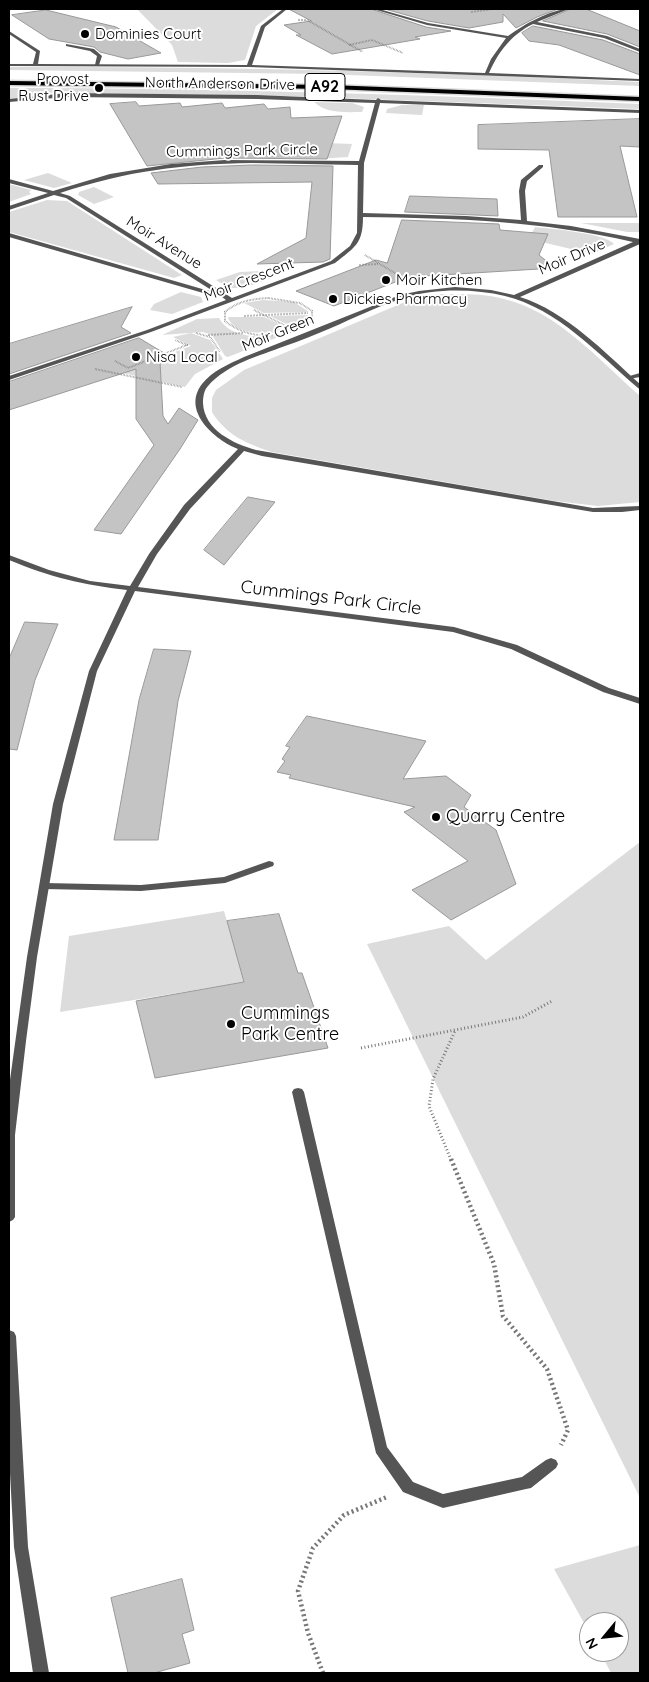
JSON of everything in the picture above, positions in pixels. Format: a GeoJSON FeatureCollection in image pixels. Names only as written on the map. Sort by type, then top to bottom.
{"type":"FeatureCollection","features":[{"type":"Feature","properties":{"kind":"main road"},"geometry":{"type":"LineString","coordinates":[[9,76],[43,76]]}},
{"type":"Feature","properties":{"kind":"main road","name":"North Anderson Drive"},"geometry":{"type":"LineString","coordinates":[[300,79],[391,81]]}},
{"type":"Feature","properties":{"kind":"main road","name":"North Anderson Drive"},"geometry":{"type":"LineString","coordinates":[[9,83],[312,86],[640,99]]}},
{"type":"Feature","properties":{"kind":"main road"},"geometry":{"type":"LineString","coordinates":[[610,90],[640,91]]}},
{"type":"Feature","properties":{"kind":"street"},"geometry":{"type":"LineString","coordinates":[[249,66],[262,26],[285,9]]}},
{"type":"Feature","properties":{"kind":"street"},"geometry":{"type":"LineString","coordinates":[[375,9],[427,24],[507,37]]}},
{"type":"Feature","properties":{"kind":"street"},"geometry":{"type":"LineString","coordinates":[[487,73],[494,54],[507,37],[533,23],[567,9]]}},
{"type":"Feature","properties":{"kind":"street"},"geometry":{"type":"LineString","coordinates":[[533,23],[594,34],[640,51]]}},
{"type":"Feature","properties":{"kind":"street"},"geometry":{"type":"LineString","coordinates":[[9,32],[38,52],[35,65]]}},
{"type":"Feature","properties":{"kind":"street"},"geometry":{"type":"LineString","coordinates":[[628,46],[640,44]]}},
{"type":"Feature","properties":{"kind":"street"},"geometry":{"type":"LineString","coordinates":[[68,45],[92,50],[100,56],[97,65]]}},
{"type":"Feature","properties":{"kind":"street","name":"North Anderson Drive"},"geometry":{"type":"LineString","coordinates":[[9,65],[249,66],[487,73],[640,80]]}},
{"type":"Feature","properties":{"kind":"street","name":"North Anderson Drive"},"geometry":{"type":"LineString","coordinates":[[9,101],[67,95],[378,100],[640,111]]}},
{"type":"Feature","properties":{"kind":"street","name":"Moir Crescent"},"geometry":{"type":"LineString","coordinates":[[9,378],[149,331],[333,262],[352,247],[360,233],[361,163],[378,100]]}},
{"type":"Feature","properties":{"kind":"street","name":"Cummings Park Circle"},"geometry":{"type":"LineString","coordinates":[[9,208],[116,175],[180,164],[361,163]]}},
{"type":"Feature","properties":{"kind":"street"},"geometry":{"type":"LineString","coordinates":[[524,221],[522,191],[524,180],[541,166]]}},
{"type":"Feature","properties":{"kind":"street","name":"Moir Avenue"},"geometry":{"type":"LineString","coordinates":[[9,181],[68,197],[231,300]]}},
{"type":"Feature","properties":{"kind":"street"},"geometry":{"type":"LineString","coordinates":[[361,215],[464,217],[524,221],[576,228],[640,241]]}},
{"type":"Feature","properties":{"kind":"street","name":"Moir Avenue"},"geometry":{"type":"LineString","coordinates":[[9,235],[231,300]]}},
{"type":"Feature","properties":{"kind":"street","name":"Moir Drive"},"geometry":{"type":"LineString","coordinates":[[514,297],[640,241]]}},
{"type":"Feature","properties":{"kind":"street","name":"Moir Green"},"geometry":{"type":"LineString","coordinates":[[640,387],[554,316],[514,297],[466,290],[424,291],[402,296],[225,370],[206,385],[200,393],[199,409],[206,423],[220,438],[242,450],[593,510],[640,508]]}},
{"type":"Feature","properties":{"kind":"street"},"geometry":{"type":"LineString","coordinates":[[629,377],[640,375]]}},
{"type":"Feature","properties":{"kind":"street"},"geometry":{"type":"LineString","coordinates":[[9,1218],[10,1126],[20,1040],[58,804],[93,671],[132,588],[187,507],[242,450]]}},
{"type":"Feature","properties":{"kind":"street","name":"Cummings Park Circle"},"geometry":{"type":"LineString","coordinates":[[9,557],[46,572],[72,579],[454,630],[514,647],[606,690],[640,701]]}},
{"type":"Feature","properties":{"kind":"street"},"geometry":{"type":"LineString","coordinates":[[44,886],[141,888],[224,880],[269,864]]}},
{"type":"Feature","properties":{"kind":"street"},"geometry":{"type":"LineString","coordinates":[[298,1092],[381,1449],[408,1487],[443,1501],[526,1483],[551,1464]]}},
{"type":"Feature","properties":{"kind":"street"},"geometry":{"type":"LineString","coordinates":[[9,1336],[21,1547],[41,1673]]}},
{"type":"Feature","properties":{"kind":"path"},"geometry":{"type":"LineString","coordinates":[[468,13],[493,9]]}},
{"type":"Feature","properties":{"kind":"path"},"geometry":{"type":"LineString","coordinates":[[273,18],[307,20],[334,34],[372,56],[367,70]]}},
{"type":"Feature","properties":{"kind":"path"},"geometry":{"type":"LineString","coordinates":[[360,252],[411,282]]}},
{"type":"Feature","properties":{"kind":"path"},"geometry":{"type":"LineString","coordinates":[[352,268],[360,264],[379,264]]}},
{"type":"Feature","properties":{"kind":"path"},"geometry":{"type":"LineString","coordinates":[[224,316],[230,307],[238,303],[257,299],[280,298],[300,303],[313,313]]}},
{"type":"Feature","properties":{"kind":"path"},"geometry":{"type":"LineString","coordinates":[[231,300],[308,336]]}},
{"type":"Feature","properties":{"kind":"path"},"geometry":{"type":"LineString","coordinates":[[240,316],[313,313]]}},
{"type":"Feature","properties":{"kind":"path"},"geometry":{"type":"LineString","coordinates":[[190,333],[268,335],[297,330],[312,321],[313,313]]}},
{"type":"Feature","properties":{"kind":"path"},"geometry":{"type":"LineString","coordinates":[[224,316],[232,316]]}},
{"type":"Feature","properties":{"kind":"path"},"geometry":{"type":"LineString","coordinates":[[224,316],[229,326],[246,333]]}},
{"type":"Feature","properties":{"kind":"path"},"geometry":{"type":"LineString","coordinates":[[205,334],[214,340],[224,358]]}},
{"type":"Feature","properties":{"kind":"path"},"geometry":{"type":"LineString","coordinates":[[108,358],[128,368],[187,345],[168,337]]}},
{"type":"Feature","properties":{"kind":"path"},"geometry":{"type":"LineString","coordinates":[[92,368],[188,389]]}},
{"type":"Feature","properties":{"kind":"path"},"geometry":{"type":"LineString","coordinates":[[361,1048],[523,1017],[552,1001]]}},
{"type":"Feature","properties":{"kind":"path"},"geometry":{"type":"LineString","coordinates":[[455,1031],[433,1079],[429,1106],[494,1264],[503,1316],[547,1369],[568,1430],[551,1464]]}},
{"type":"Feature","properties":{"kind":"path"},"geometry":{"type":"LineString","coordinates":[[323,1673],[308,1633],[298,1591],[313,1548],[344,1515],[408,1487]]}},
{"type":"Feature","properties":{"kind":"shaded area"},"geometry":{"type":"Polygon","coordinates":[[[137,9],[278,9],[256,26],[245,60],[228,63],[178,62],[172,45],[137,9]]]}},
{"type":"Feature","properties":{"kind":"shaded area"},"geometry":{"type":"Polygon","coordinates":[[[9,67],[246,69],[482,75],[640,82],[640,86],[322,74],[9,70],[9,67]]]}},
{"type":"Feature","properties":{"kind":"shaded area"},"geometry":{"type":"Polygon","coordinates":[[[9,88],[167,89],[403,95],[640,104],[640,109],[257,95],[52,93],[9,99],[9,88]]]}},
{"type":"Feature","properties":{"kind":"shaded area"},"geometry":{"type":"Polygon","coordinates":[[[314,102],[352,103],[364,107],[362,112],[337,112],[325,109],[314,102]]]}},
{"type":"Feature","properties":{"kind":"shaded area"},"geometry":{"type":"Polygon","coordinates":[[[402,105],[424,105],[422,115],[386,113],[387,109],[402,105]]]}},
{"type":"Feature","properties":{"kind":"shaded area"},"geometry":{"type":"Polygon","coordinates":[[[326,143],[352,144],[348,157],[317,159],[326,143]]]}},
{"type":"Feature","properties":{"kind":"shaded area"},"geometry":{"type":"Polygon","coordinates":[[[48,173],[72,183],[54,188],[24,180],[48,173]]]}},
{"type":"Feature","properties":{"kind":"shaded area"},"geometry":{"type":"Polygon","coordinates":[[[9,184],[31,190],[29,192],[31,194],[9,202],[9,184]]]}},
{"type":"Feature","properties":{"kind":"shaded area"},"geometry":{"type":"Polygon","coordinates":[[[94,187],[114,197],[94,204],[78,195],[79,192],[94,187]]]}},
{"type":"Feature","properties":{"kind":"shaded area"},"geometry":{"type":"Polygon","coordinates":[[[47,200],[67,201],[182,275],[174,278],[9,232],[9,212],[47,200]]]}},
{"type":"Feature","properties":{"kind":"shaded area"},"geometry":{"type":"Polygon","coordinates":[[[581,223],[640,223],[640,232],[627,232],[581,223]]]}},
{"type":"Feature","properties":{"kind":"shaded area"},"geometry":{"type":"Polygon","coordinates":[[[535,227],[589,234],[609,240],[614,244],[592,254],[529,239],[535,227]]]}},
{"type":"Feature","properties":{"kind":"shaded area"},"geometry":{"type":"Polygon","coordinates":[[[262,271],[271,278],[243,288],[223,285],[216,280],[240,272],[262,271]]]}},
{"type":"Feature","properties":{"kind":"shaded area"},"geometry":{"type":"Polygon","coordinates":[[[181,292],[201,297],[203,302],[172,314],[150,310],[154,304],[181,292]]]}},
{"type":"Feature","properties":{"kind":"shaded area"},"geometry":{"type":"Polygon","coordinates":[[[439,294],[471,294],[496,297],[523,305],[542,314],[577,339],[640,396],[640,502],[598,506],[555,501],[272,452],[238,438],[224,427],[212,412],[212,398],[216,390],[244,370],[412,299],[439,294]]]}},
{"type":"Feature","properties":{"kind":"shaded area"},"geometry":{"type":"Polygon","coordinates":[[[263,300],[294,302],[309,312],[264,313],[244,303],[263,300]]]}},
{"type":"Feature","properties":{"kind":"shaded area"},"geometry":{"type":"Polygon","coordinates":[[[311,315],[308,322],[297,329],[270,316],[311,315]]]}},
{"type":"Feature","properties":{"kind":"shaded area"},"geometry":{"type":"Polygon","coordinates":[[[228,317],[264,317],[292,330],[266,333],[246,331],[238,328],[228,317]]]}},
{"type":"Feature","properties":{"kind":"shaded area"},"geometry":{"type":"Polygon","coordinates":[[[219,318],[224,325],[238,333],[264,337],[281,336],[228,357],[225,356],[212,335],[203,332],[162,335],[197,319],[219,318]]]}},
{"type":"Feature","properties":{"kind":"shaded area"},"geometry":{"type":"Polygon","coordinates":[[[191,333],[210,340],[223,359],[195,374],[185,387],[92,366],[127,370],[191,346],[173,337],[191,333]]]}},
{"type":"Feature","properties":{"kind":"shaded area"},"geometry":{"type":"Polygon","coordinates":[[[640,842],[640,1498],[367,944],[449,926],[486,960],[640,842]]]}},
{"type":"Feature","properties":{"kind":"shaded area"},"geometry":{"type":"Polygon","coordinates":[[[224,911],[245,982],[60,1012],[69,936],[224,911]]]}},
{"type":"Feature","properties":{"kind":"shaded area"},"geometry":{"type":"Polygon","coordinates":[[[640,1545],[640,1673],[611,1673],[605,1662],[629,1662],[629,1612],[579,1612],[579,1614],[554,1569],[640,1545]]]}},
{"type":"Feature","properties":{"kind":"building"},"geometry":{"type":"Polygon","coordinates":[[[289,9],[371,9],[426,27],[451,31],[415,37],[420,39],[332,54],[296,35],[301,35],[284,25],[311,21],[289,9]]]}},
{"type":"Feature","properties":{"kind":"building"},"geometry":{"type":"Polygon","coordinates":[[[385,9],[558,9],[516,28],[503,14],[503,22],[469,28],[428,21],[385,9]]]}},
{"type":"Feature","properties":{"kind":"building"},"geometry":{"type":"Polygon","coordinates":[[[571,9],[586,9],[640,31],[640,47],[607,34],[543,21],[571,9]]]}},
{"type":"Feature","properties":{"kind":"building","name":"Dominies Court"},"geometry":{"type":"Polygon","coordinates":[[[46,10],[116,27],[161,53],[128,59],[100,52],[94,47],[49,39],[12,15],[46,10]]]}},
{"type":"Feature","properties":{"kind":"building"},"geometry":{"type":"Polygon","coordinates":[[[533,26],[603,40],[640,54],[640,75],[559,45],[529,41],[522,33],[533,26]]]}},
{"type":"Feature","properties":{"kind":"building"},"geometry":{"type":"Polygon","coordinates":[[[136,102],[139,106],[180,103],[182,107],[222,103],[225,108],[264,104],[268,109],[290,107],[291,118],[342,116],[327,159],[225,158],[147,166],[110,104],[136,102]]]}},
{"type":"Feature","properties":{"kind":"building"},"geometry":{"type":"Polygon","coordinates":[[[640,119],[640,147],[620,146],[637,217],[558,217],[549,150],[478,149],[478,125],[640,119]]]}},
{"type":"Feature","properties":{"kind":"building"},"geometry":{"type":"Polygon","coordinates":[[[252,165],[333,166],[330,259],[323,262],[257,264],[306,238],[312,182],[158,184],[151,173],[202,167],[252,165]]]}},
{"type":"Feature","properties":{"kind":"building"},"geometry":{"type":"Polygon","coordinates":[[[410,196],[497,199],[498,216],[405,212],[410,196]]]}},
{"type":"Feature","properties":{"kind":"building"},"geometry":{"type":"Polygon","coordinates":[[[402,220],[499,224],[500,230],[548,234],[539,255],[555,268],[408,277],[334,306],[296,291],[376,260],[387,263],[402,220]]]}},
{"type":"Feature","properties":{"kind":"building"},"geometry":{"type":"Polygon","coordinates":[[[132,307],[121,327],[131,333],[9,374],[9,344],[132,307]]]}},
{"type":"Feature","properties":{"kind":"building"},"geometry":{"type":"Polygon","coordinates":[[[139,338],[164,353],[157,356],[166,360],[160,362],[163,416],[168,424],[179,408],[198,420],[121,534],[94,530],[154,445],[136,419],[136,369],[9,410],[9,382],[139,338]]]}},
{"type":"Feature","properties":{"kind":"building"},"geometry":{"type":"Polygon","coordinates":[[[248,497],[275,502],[224,565],[204,550],[248,497]]]}},
{"type":"Feature","properties":{"kind":"building"},"geometry":{"type":"Polygon","coordinates":[[[25,622],[58,624],[35,680],[17,750],[9,749],[9,659],[25,622]]]}},
{"type":"Feature","properties":{"kind":"building"},"geometry":{"type":"Polygon","coordinates":[[[154,649],[191,651],[178,701],[158,840],[114,840],[139,700],[154,649]]]}},
{"type":"Feature","properties":{"kind":"building","name":"Quarry Centre"},"geometry":{"type":"Polygon","coordinates":[[[307,716],[426,741],[403,779],[446,776],[471,795],[464,807],[496,830],[516,884],[451,920],[412,890],[468,861],[404,812],[415,807],[289,778],[291,775],[277,772],[285,761],[282,759],[290,747],[286,746],[307,716]]]}},
{"type":"Feature","properties":{"kind":"building","name":"Cummings Park Centre"},"geometry":{"type":"Polygon","coordinates":[[[279,914],[298,973],[302,973],[328,1048],[155,1078],[136,1001],[244,982],[227,921],[279,914]]]}},
{"type":"Feature","properties":{"kind":"building"},"geometry":{"type":"Polygon","coordinates":[[[182,1579],[194,1630],[182,1634],[190,1663],[154,1673],[128,1673],[111,1598],[182,1579]]]}},
{"type":"Feature","properties":{"kind":"place","name":"Dominies Court"},"geometry":{"type":"Point","coordinates":[85,34]}},
{"type":"Feature","properties":{"kind":"place","name":"Provost Rust Drive"},"geometry":{"type":"Point","coordinates":[99,88]}},
{"type":"Feature","properties":{"kind":"place","name":"Moir Kitchen"},"geometry":{"type":"Point","coordinates":[386,280]}},
{"type":"Feature","properties":{"kind":"place","name":"Dickies Pharmacy"},"geometry":{"type":"Point","coordinates":[333,299]}},
{"type":"Feature","properties":{"kind":"place","name":"Nisa Local"},"geometry":{"type":"Point","coordinates":[136,357]}},
{"type":"Feature","properties":{"kind":"place","name":"Quarry Centre"},"geometry":{"type":"Point","coordinates":[436,817]}},
{"type":"Feature","properties":{"kind":"place","name":"Cummings Park Centre"},"geometry":{"type":"Point","coordinates":[231,1024]}}]}
